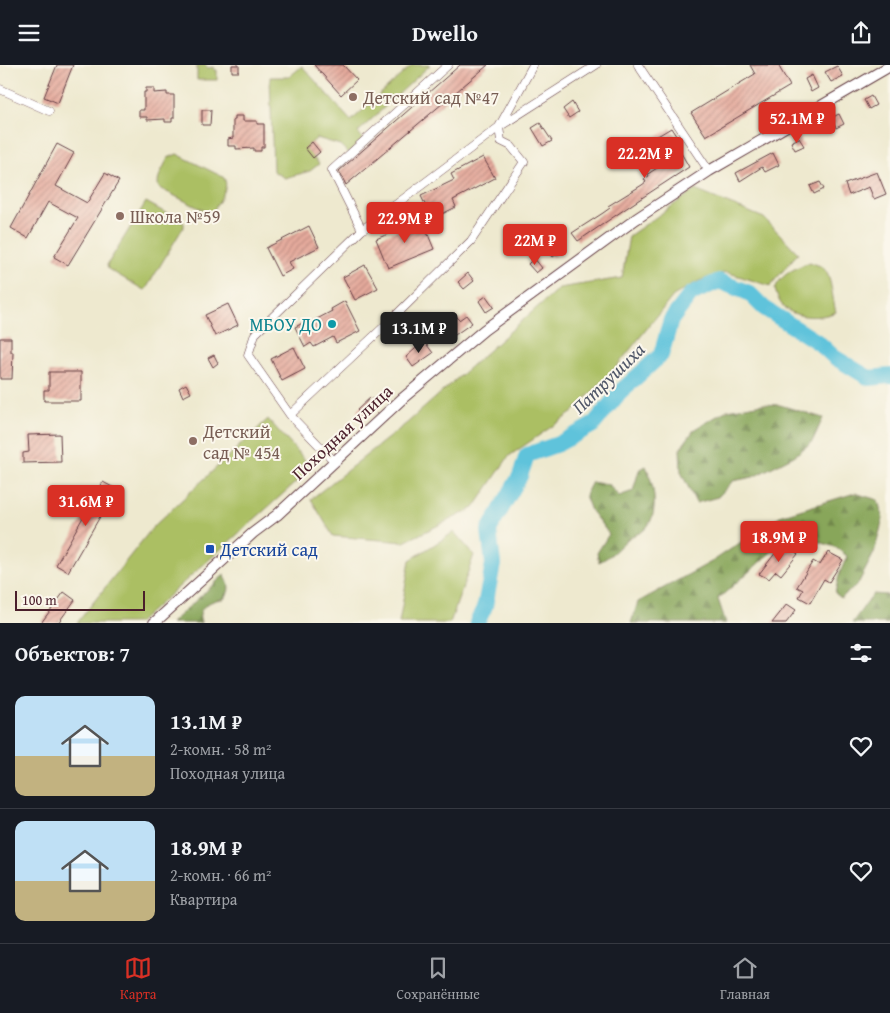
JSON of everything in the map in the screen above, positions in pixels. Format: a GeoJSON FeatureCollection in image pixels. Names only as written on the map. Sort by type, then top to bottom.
{"type":"FeatureCollection","features":[{"type":"Feature","properties":{"kind":"main road","name":"Походная улица"},"geometry":{"type":"LineString","coordinates":[[154,623],[403,397],[484,330],[636,219],[709,171],[890,66]]}},
{"type":"Feature","properties":{"kind":"street"},"geometry":{"type":"LineString","coordinates":[[362,230],[332,170],[448,65]]}},
{"type":"Feature","properties":{"kind":"street"},"geometry":{"type":"LineString","coordinates":[[290,415],[389,322],[471,241],[524,162],[511,146],[501,141],[500,127],[532,65]]}},
{"type":"Feature","properties":{"kind":"street"},"geometry":{"type":"LineString","coordinates":[[334,461],[290,415],[248,355],[255,334],[362,230],[500,127],[596,65]]}},
{"type":"Feature","properties":{"kind":"street"},"geometry":{"type":"LineString","coordinates":[[638,65],[709,171]]}},
{"type":"Feature","properties":{"kind":"street"},"geometry":{"type":"LineString","coordinates":[[0,89],[49,111]]}},
{"type":"Feature","properties":{"kind":"green space"},"geometry":{"type":"Polygon","coordinates":[[[197,65],[206,65],[207,68],[214,67],[214,70],[217,70],[217,80],[197,80],[197,65]]]}},
{"type":"Feature","properties":{"kind":"green space"},"geometry":{"type":"Polygon","coordinates":[[[412,65],[430,65],[358,132],[363,139],[348,153],[340,145],[317,138],[305,148],[319,164],[310,171],[285,178],[273,171],[270,77],[289,77],[302,66],[351,121],[412,65]]]}},
{"type":"Feature","properties":{"kind":"green space"},"geometry":{"type":"Polygon","coordinates":[[[177,154],[223,177],[226,185],[225,189],[214,210],[207,212],[159,188],[159,177],[168,158],[177,154]]]}},
{"type":"Feature","properties":{"kind":"green space"},"geometry":{"type":"Polygon","coordinates":[[[695,190],[764,218],[798,253],[770,286],[726,272],[699,281],[673,296],[617,366],[573,412],[509,456],[474,508],[404,542],[333,536],[311,499],[407,423],[559,288],[622,278],[629,236],[695,190]]]}},
{"type":"Feature","properties":{"kind":"green space"},"geometry":{"type":"Polygon","coordinates":[[[146,202],[184,223],[184,226],[144,290],[108,269],[107,265],[146,202]]]}},
{"type":"Feature","properties":{"kind":"green space"},"geometry":{"type":"Polygon","coordinates":[[[810,262],[822,267],[828,275],[836,312],[818,316],[798,315],[786,309],[779,300],[775,289],[781,279],[794,269],[810,262]]]}},
{"type":"Feature","properties":{"kind":"green space"},"geometry":{"type":"Polygon","coordinates":[[[763,404],[780,405],[823,418],[812,442],[794,456],[753,477],[733,481],[718,497],[696,503],[681,472],[680,449],[694,430],[727,410],[763,404]]]}},
{"type":"Feature","properties":{"kind":"green space"},"geometry":{"type":"Polygon","coordinates":[[[268,419],[312,468],[138,623],[77,623],[153,527],[268,419]]]}},
{"type":"Feature","properties":{"kind":"green space"},"geometry":{"type":"Polygon","coordinates":[[[646,466],[654,500],[654,509],[649,525],[599,562],[597,553],[609,534],[591,511],[585,495],[592,482],[609,485],[619,496],[633,491],[639,470],[646,466]]]}},
{"type":"Feature","properties":{"kind":"green space"},"geometry":{"type":"Polygon","coordinates":[[[855,493],[878,500],[883,519],[874,553],[858,584],[841,598],[835,593],[839,575],[847,556],[835,547],[816,541],[792,538],[777,547],[718,599],[726,623],[631,623],[638,602],[713,561],[780,516],[855,493]]]}},
{"type":"Feature","properties":{"kind":"green space"},"geometry":{"type":"Polygon","coordinates":[[[454,532],[474,555],[450,623],[399,623],[410,560],[454,532]]]}},
{"type":"Feature","properties":{"kind":"green space"},"geometry":{"type":"Polygon","coordinates":[[[224,575],[228,581],[228,593],[224,599],[213,601],[203,607],[200,615],[201,623],[171,623],[224,575]]]}},
{"type":"Feature","properties":{"kind":"green space"},"geometry":{"type":"Polygon","coordinates":[[[873,594],[887,595],[890,599],[890,623],[852,623],[873,594]]]}},
{"type":"Feature","properties":{"kind":"building"},"geometry":{"type":"Polygon","coordinates":[[[57,65],[73,65],[58,103],[44,97],[57,65]]]}},
{"type":"Feature","properties":{"kind":"building"},"geometry":{"type":"Polygon","coordinates":[[[232,65],[239,65],[239,72],[232,72],[232,65]]]}},
{"type":"Feature","properties":{"kind":"building"},"geometry":{"type":"Polygon","coordinates":[[[314,65],[343,65],[357,80],[341,95],[314,65]]]}},
{"type":"Feature","properties":{"kind":"building"},"geometry":{"type":"Polygon","coordinates":[[[460,65],[488,65],[346,185],[339,171],[460,65]]]}},
{"type":"Feature","properties":{"kind":"building"},"geometry":{"type":"Polygon","coordinates":[[[750,65],[778,65],[790,86],[706,136],[691,113],[755,74],[750,65]]]}},
{"type":"Feature","properties":{"kind":"building"},"geometry":{"type":"Polygon","coordinates":[[[837,66],[843,76],[831,82],[825,72],[837,66]]]}},
{"type":"Feature","properties":{"kind":"building"},"geometry":{"type":"Polygon","coordinates":[[[812,75],[818,88],[811,92],[805,79],[812,75]]]}},
{"type":"Feature","properties":{"kind":"building"},"geometry":{"type":"Polygon","coordinates":[[[146,88],[154,88],[154,93],[167,92],[167,95],[174,95],[174,118],[172,118],[172,122],[165,122],[165,119],[147,120],[147,117],[139,117],[139,110],[144,110],[144,92],[146,92],[146,88]]]}},
{"type":"Feature","properties":{"kind":"building"},"geometry":{"type":"Polygon","coordinates":[[[871,96],[876,105],[869,109],[864,100],[871,96]]]}},
{"type":"Feature","properties":{"kind":"building"},"geometry":{"type":"Polygon","coordinates":[[[572,102],[578,112],[569,118],[563,109],[572,102]]]}},
{"type":"Feature","properties":{"kind":"building"},"geometry":{"type":"Polygon","coordinates":[[[202,110],[211,110],[210,125],[202,125],[202,110]]]}},
{"type":"Feature","properties":{"kind":"building"},"geometry":{"type":"Polygon","coordinates":[[[839,114],[844,124],[836,128],[831,118],[839,114]]]}},
{"type":"Feature","properties":{"kind":"building"},"geometry":{"type":"Polygon","coordinates":[[[235,116],[243,116],[243,121],[257,121],[257,124],[264,124],[264,147],[261,147],[261,151],[254,151],[254,148],[236,149],[236,146],[228,146],[228,139],[233,138],[233,120],[235,120],[235,116]]]}},
{"type":"Feature","properties":{"kind":"building"},"geometry":{"type":"Polygon","coordinates":[[[540,123],[552,141],[543,146],[532,128],[540,123]]]}},
{"type":"Feature","properties":{"kind":"building"},"geometry":{"type":"Polygon","coordinates":[[[671,128],[680,142],[676,144],[689,167],[578,241],[572,233],[610,208],[608,206],[646,182],[644,179],[649,176],[648,174],[660,166],[646,143],[671,128]]]}},
{"type":"Feature","properties":{"kind":"building"},"geometry":{"type":"Polygon","coordinates":[[[799,138],[804,146],[795,150],[791,142],[799,138]]]}},
{"type":"Feature","properties":{"kind":"building"},"geometry":{"type":"Polygon","coordinates":[[[312,142],[320,152],[313,158],[305,148],[312,142]]]}},
{"type":"Feature","properties":{"kind":"building"},"geometry":{"type":"Polygon","coordinates":[[[57,144],[74,153],[56,186],[87,203],[105,173],[119,181],[68,265],[54,257],[78,218],[48,202],[28,238],[11,228],[57,144]]]}},
{"type":"Feature","properties":{"kind":"building"},"geometry":{"type":"Polygon","coordinates":[[[773,153],[779,165],[765,172],[762,167],[740,181],[736,173],[773,153]]]}},
{"type":"Feature","properties":{"kind":"building"},"geometry":{"type":"Polygon","coordinates":[[[483,157],[495,178],[453,200],[456,207],[432,219],[421,196],[454,180],[451,174],[483,157]]]}},
{"type":"Feature","properties":{"kind":"building"},"geometry":{"type":"Polygon","coordinates":[[[877,172],[886,194],[874,199],[869,187],[849,195],[845,184],[877,172]]]}},
{"type":"Feature","properties":{"kind":"building"},"geometry":{"type":"Polygon","coordinates":[[[820,182],[824,189],[814,194],[810,186],[820,182]]]}},
{"type":"Feature","properties":{"kind":"building"},"geometry":{"type":"Polygon","coordinates":[[[422,220],[434,249],[388,268],[376,239],[422,220]]]}},
{"type":"Feature","properties":{"kind":"building"},"geometry":{"type":"Polygon","coordinates":[[[309,226],[319,247],[289,262],[293,269],[280,276],[266,248],[309,226]]]}},
{"type":"Feature","properties":{"kind":"building"},"geometry":{"type":"Polygon","coordinates":[[[539,236],[543,241],[535,247],[531,242],[539,236]]]}},
{"type":"Feature","properties":{"kind":"building"},"geometry":{"type":"Polygon","coordinates":[[[553,241],[561,251],[553,257],[545,248],[553,241]]]}},
{"type":"Feature","properties":{"kind":"building"},"geometry":{"type":"Polygon","coordinates":[[[534,258],[542,268],[536,273],[528,264],[534,258]]]}},
{"type":"Feature","properties":{"kind":"building"},"geometry":{"type":"Polygon","coordinates":[[[365,265],[378,288],[355,300],[343,277],[365,265]]]}},
{"type":"Feature","properties":{"kind":"building"},"geometry":{"type":"Polygon","coordinates":[[[468,273],[474,281],[464,289],[458,282],[468,273]]]}},
{"type":"Feature","properties":{"kind":"building"},"geometry":{"type":"Polygon","coordinates":[[[486,296],[494,307],[486,312],[479,301],[486,296]]]}},
{"type":"Feature","properties":{"kind":"building","name":"МБОУ ДО"},"geometry":{"type":"Polygon","coordinates":[[[345,301],[360,331],[336,343],[333,337],[314,347],[311,343],[305,347],[295,327],[303,323],[304,326],[332,311],[331,309],[345,301]]]}},
{"type":"Feature","properties":{"kind":"building"},"geometry":{"type":"Polygon","coordinates":[[[228,304],[238,325],[215,336],[205,315],[228,304]]]}},
{"type":"Feature","properties":{"kind":"building"},"geometry":{"type":"Polygon","coordinates":[[[466,315],[472,323],[452,337],[444,326],[456,317],[459,320],[466,315]]]}},
{"type":"Feature","properties":{"kind":"building"},"geometry":{"type":"Polygon","coordinates":[[[0,338],[11,338],[11,352],[13,352],[12,379],[0,379],[0,338]]]}},
{"type":"Feature","properties":{"kind":"building"},"geometry":{"type":"Polygon","coordinates":[[[424,341],[433,353],[413,367],[406,357],[424,341]]]}},
{"type":"Feature","properties":{"kind":"building"},"geometry":{"type":"Polygon","coordinates":[[[294,347],[305,369],[282,381],[271,359],[294,347]]]}},
{"type":"Feature","properties":{"kind":"building"},"geometry":{"type":"Polygon","coordinates":[[[214,355],[218,363],[213,367],[208,358],[214,355]]]}},
{"type":"Feature","properties":{"kind":"building"},"geometry":{"type":"Polygon","coordinates":[[[49,372],[81,372],[81,401],[44,401],[44,390],[49,390],[49,372]]]}},
{"type":"Feature","properties":{"kind":"building"},"geometry":{"type":"Polygon","coordinates":[[[186,384],[191,393],[183,397],[179,388],[186,384]]]}},
{"type":"Feature","properties":{"kind":"building"},"geometry":{"type":"Polygon","coordinates":[[[371,397],[377,404],[363,417],[357,410],[371,397]]]}},
{"type":"Feature","properties":{"kind":"building"},"geometry":{"type":"Polygon","coordinates":[[[60,434],[61,462],[23,463],[23,453],[29,452],[28,435],[60,434]]]}},
{"type":"Feature","properties":{"kind":"building"},"geometry":{"type":"Polygon","coordinates":[[[103,482],[116,489],[68,572],[56,565],[103,482]]]}},
{"type":"Feature","properties":{"kind":"building"},"geometry":{"type":"Polygon","coordinates":[[[780,547],[786,551],[789,547],[798,554],[781,575],[776,571],[769,579],[759,574],[780,547]]]}},
{"type":"Feature","properties":{"kind":"building"},"geometry":{"type":"Polygon","coordinates":[[[828,552],[843,560],[829,582],[824,579],[810,603],[799,597],[803,590],[797,587],[813,561],[820,565],[828,552]]]}},
{"type":"Feature","properties":{"kind":"building"},"geometry":{"type":"Polygon","coordinates":[[[64,592],[75,600],[58,623],[41,623],[64,592]]]}},
{"type":"Feature","properties":{"kind":"building"},"geometry":{"type":"Polygon","coordinates":[[[787,604],[796,610],[786,623],[772,623],[787,604]]]}},
{"type":"Feature","properties":{"kind":"waterway","name":"Патрушиха"},"geometry":{"type":"LineString","coordinates":[[477,623],[485,606],[493,564],[489,530],[520,476],[527,455],[558,444],[593,425],[621,391],[661,355],[671,320],[691,294],[719,281],[749,293],[764,308],[819,343],[834,357],[869,378],[890,376]]}},
{"type":"Feature","properties":{"kind":"place","name":"Детский сад №47"},"geometry":{"type":"Point","coordinates":[353,97]}},
{"type":"Feature","properties":{"kind":"place","name":"Школа №59"},"geometry":{"type":"Point","coordinates":[120,216]}},
{"type":"Feature","properties":{"kind":"place","name":"МБОУ ДО"},"geometry":{"type":"Point","coordinates":[332,324]}},
{"type":"Feature","properties":{"kind":"place","name":"Детский сад № 454"},"geometry":{"type":"Point","coordinates":[193,441]}},
{"type":"Feature","properties":{"kind":"place","name":"Детский сад"},"geometry":{"type":"Point","coordinates":[210,549]}}]}
